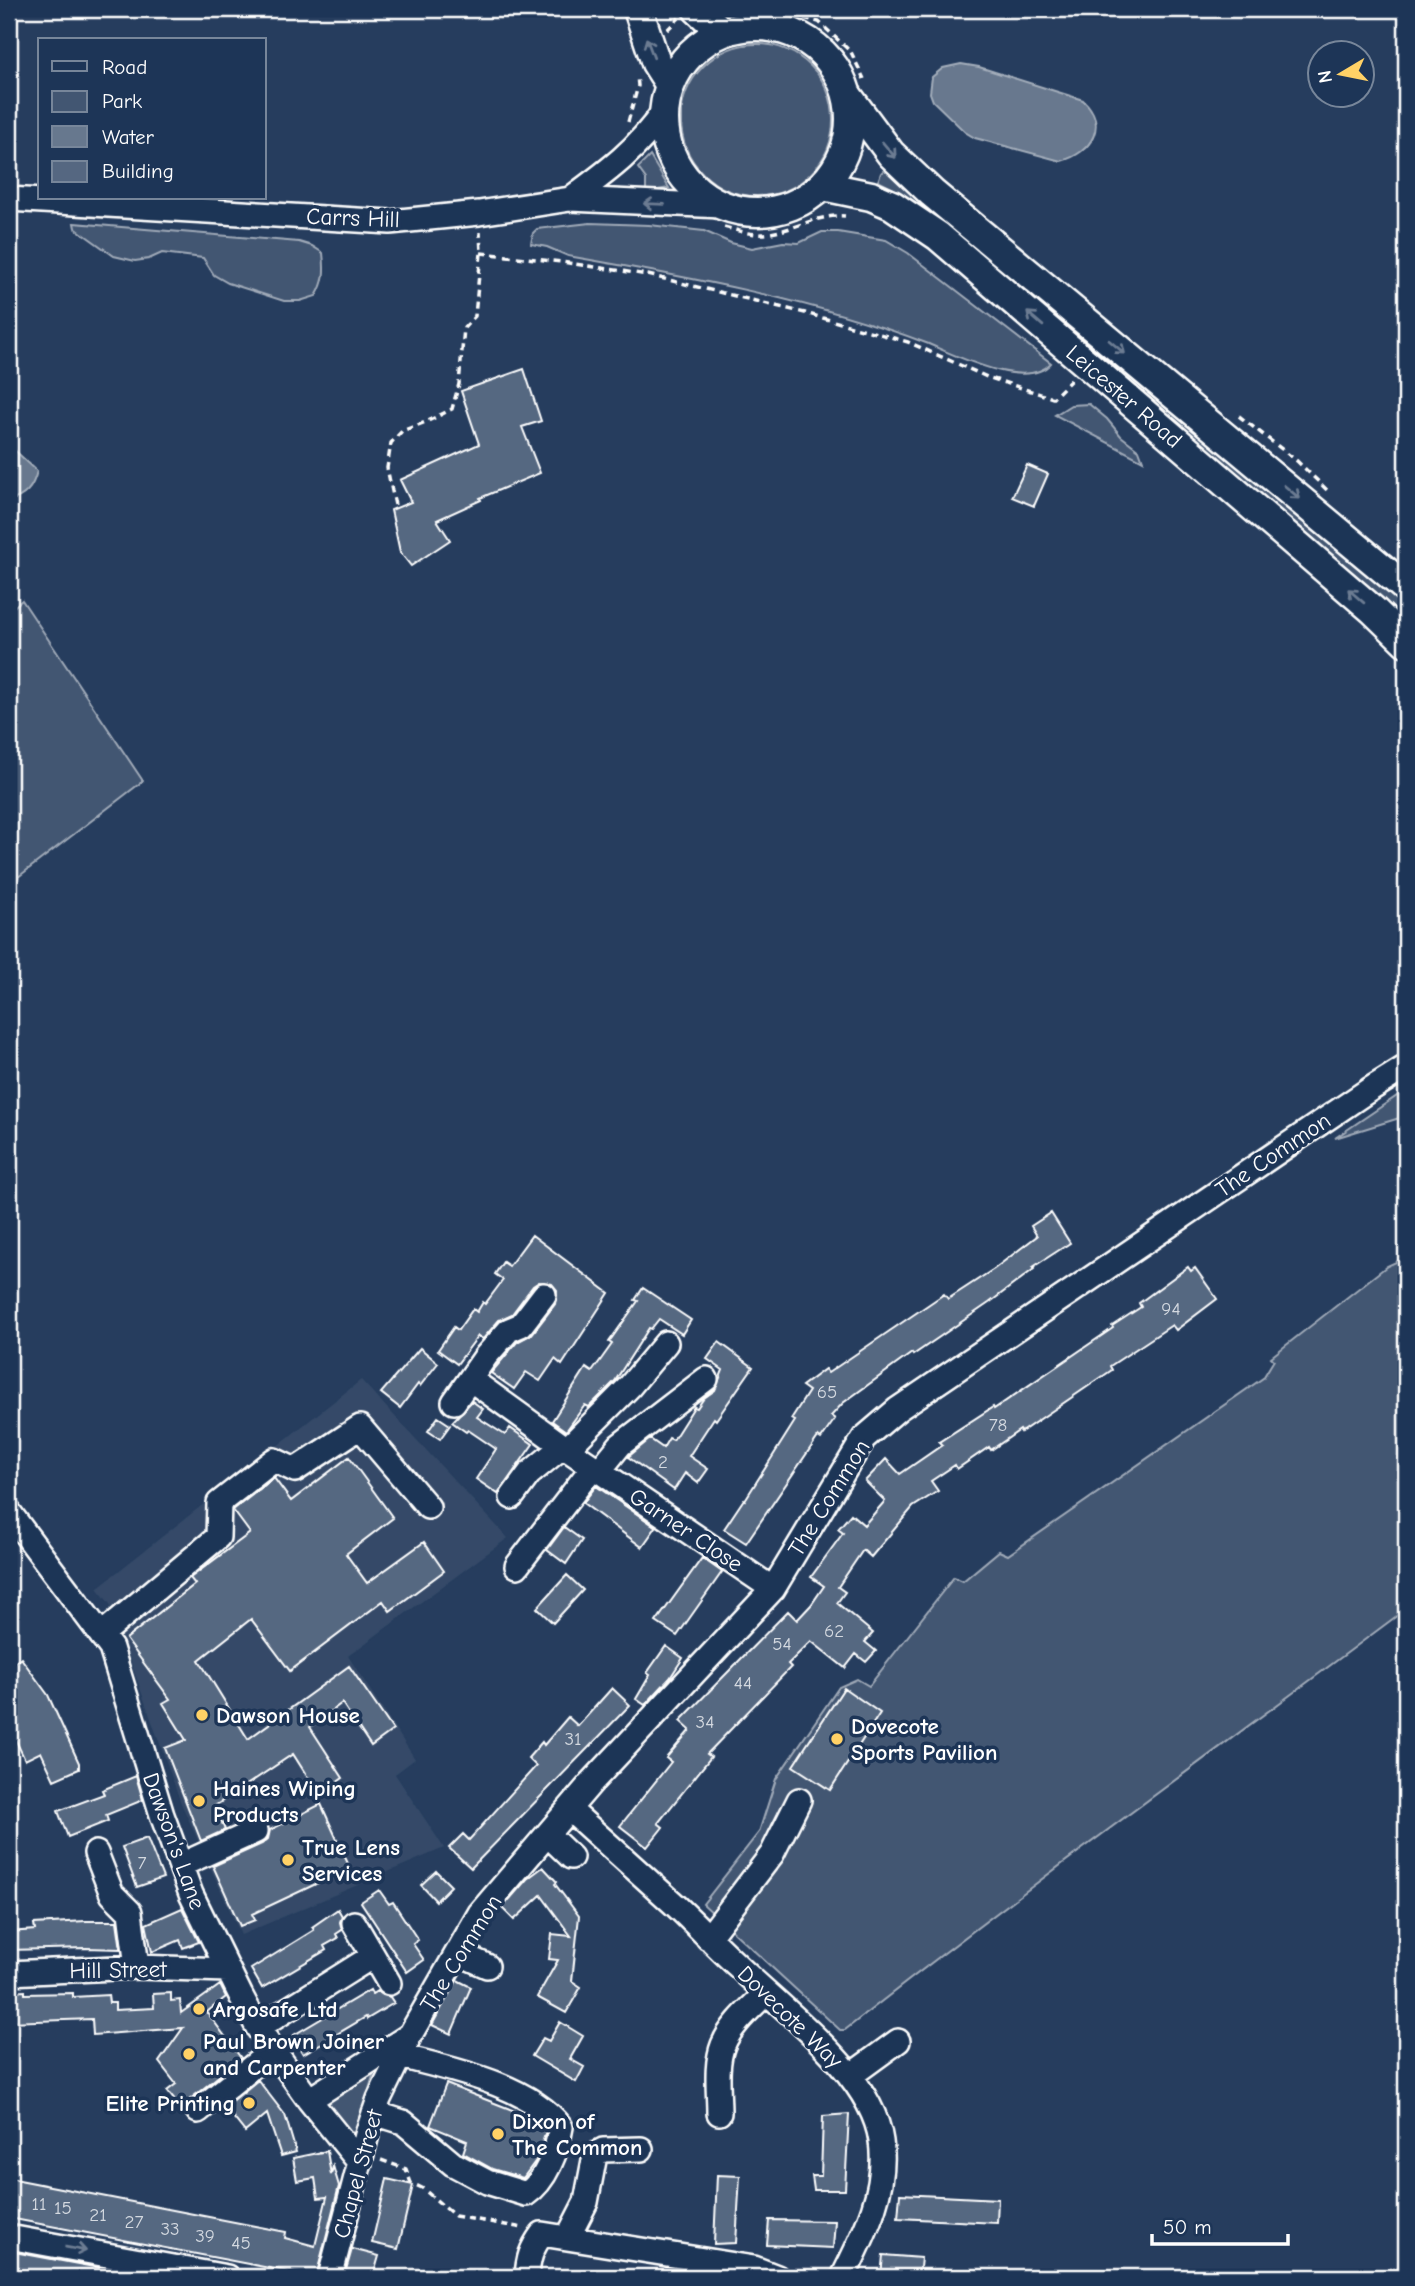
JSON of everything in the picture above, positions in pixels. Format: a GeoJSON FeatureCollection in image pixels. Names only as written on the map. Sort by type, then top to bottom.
{"type":"FeatureCollection","features":[{"type":"Feature","properties":{"kind":"main road"},"geometry":{"type":"LineString","coordinates":[[638,9],[667,98],[666,141],[677,168],[718,215],[775,211],[801,202],[823,186],[842,159],[859,93],[813,43],[785,29],[753,25],[722,32],[700,44],[682,63],[667,98]]}},
{"type":"Feature","properties":{"kind":"main road"},"geometry":{"type":"LineString","coordinates":[[697,9],[722,32]]}},
{"type":"Feature","properties":{"kind":"main road","name":"Leicester Road"},"geometry":{"type":"LineString","coordinates":[[859,93],[891,154],[932,193],[1406,588]]}},
{"type":"Feature","properties":{"kind":"main road","name":"Leicester Road"},"geometry":{"type":"LineString","coordinates":[[823,186],[872,196],[892,205],[938,236],[1373,610],[1406,642]]}},
{"type":"Feature","properties":{"kind":"street","name":"Carrs Hill"},"geometry":{"type":"LineString","coordinates":[[570,199],[624,158],[648,134],[667,98]]}},
{"type":"Feature","properties":{"kind":"street","name":"Carrs Hill"},"geometry":{"type":"LineString","coordinates":[[9,199],[390,222],[479,213],[570,199],[718,215]]}},
{"type":"Feature","properties":{"kind":"street","name":"The Common"},"geometry":{"type":"LineString","coordinates":[[405,2045],[480,1913],[592,1783],[773,1589],[854,1455],[876,1427],[898,1409],[1116,1260],[1406,1067]]}},
{"type":"Feature","properties":{"kind":"street"},"geometry":{"type":"LineString","coordinates":[[454,1402],[486,1356],[509,1329],[521,1325],[544,1295]]}},
{"type":"Feature","properties":{"kind":"street"},"geometry":{"type":"LineString","coordinates":[[512,1497],[529,1474],[565,1448],[631,1386],[666,1343]]}},
{"type":"Feature","properties":{"kind":"street","name":"Garner Close"},"geometry":{"type":"LineString","coordinates":[[470,1379],[565,1448],[773,1589]]}},
{"type":"Feature","properties":{"kind":"street"},"geometry":{"type":"LineString","coordinates":[[517,1566],[596,1469],[620,1445],[706,1379]]}},
{"type":"Feature","properties":{"kind":"street"},"geometry":{"type":"LineString","coordinates":[[101,1634],[218,1537],[219,1503],[274,1460],[295,1470],[360,1427],[428,1507]]}},
{"type":"Feature","properties":{"kind":"street","name":"Dawson's Lane"},"geometry":{"type":"LineString","coordinates":[[9,1512],[111,1648],[162,1815],[227,1970],[258,2028],[309,2100],[359,2163]]}},
{"type":"Feature","properties":{"kind":"street"},"geometry":{"type":"LineString","coordinates":[[708,1938],[772,1854],[799,1800]]}},
{"type":"Feature","properties":{"kind":"street","name":"Dovecote Way"},"geometry":{"type":"LineString","coordinates":[[570,1810],[676,1905],[822,2044],[850,2076],[867,2102],[877,2124],[882,2158],[877,2197],[871,2221],[843,2277]]}},
{"type":"Feature","properties":{"kind":"street"},"geometry":{"type":"LineString","coordinates":[[181,1865],[256,1831]]}},
{"type":"Feature","properties":{"kind":"street"},"geometry":{"type":"LineString","coordinates":[[548,1835],[571,1857]]}},
{"type":"Feature","properties":{"kind":"street"},"geometry":{"type":"LineString","coordinates":[[96,1853],[112,1894],[130,1912],[137,1967]]}},
{"type":"Feature","properties":{"kind":"street"},"geometry":{"type":"LineString","coordinates":[[354,1923],[389,1983]]}},
{"type":"Feature","properties":{"kind":"street"},"geometry":{"type":"LineString","coordinates":[[458,1953],[487,1966]]}},
{"type":"Feature","properties":{"kind":"street"},"geometry":{"type":"LineString","coordinates":[[258,2028],[373,1955]]}},
{"type":"Feature","properties":{"kind":"street","name":"Hill Street"},"geometry":{"type":"LineString","coordinates":[[9,1973],[137,1967],[227,1970]]}},
{"type":"Feature","properties":{"kind":"street"},"geometry":{"type":"LineString","coordinates":[[719,2113],[722,2046],[727,2036],[766,1993]]}},
{"type":"Feature","properties":{"kind":"street"},"geometry":{"type":"LineString","coordinates":[[850,2076],[898,2041]]}},
{"type":"Feature","properties":{"kind":"street"},"geometry":{"type":"LineString","coordinates":[[309,2100],[405,2045],[456,2070],[521,2096],[553,2117],[561,2127],[552,2156],[538,2186],[526,2194],[487,2182],[453,2164],[403,2122],[374,2113]]}},
{"type":"Feature","properties":{"kind":"street","name":"Chapel Street"},"geometry":{"type":"LineString","coordinates":[[331,2277],[374,2113],[405,2045]]}},
{"type":"Feature","properties":{"kind":"street"},"geometry":{"type":"LineString","coordinates":[[198,2111],[274,2049]]}},
{"type":"Feature","properties":{"kind":"street"},"geometry":{"type":"LineString","coordinates":[[568,2237],[586,2202],[595,2155],[603,2150],[641,2149]]}},
{"type":"Feature","properties":{"kind":"street"},"geometry":{"type":"LineString","coordinates":[[527,2277],[528,2259],[542,2234],[754,2268],[777,2277]]}},
{"type":"Feature","properties":{"kind":"street"},"geometry":{"type":"LineString","coordinates":[[9,2237],[227,2277]]}},
{"type":"Feature","properties":{"kind":"path"},"geometry":{"type":"LineString","coordinates":[[624,132],[638,86],[633,47],[671,27],[686,9]]}},
{"type":"Feature","properties":{"kind":"path"},"geometry":{"type":"LineString","coordinates":[[769,9],[819,22],[851,52],[859,93]]}},
{"type":"Feature","properties":{"kind":"path"},"geometry":{"type":"LineString","coordinates":[[395,505],[387,468],[391,443],[402,431],[452,409],[459,384],[464,328],[475,316],[481,253],[479,213]]}},
{"type":"Feature","properties":{"kind":"path"},"geometry":{"type":"LineString","coordinates":[[718,215],[759,235],[809,221],[841,215],[854,217]]}},
{"type":"Feature","properties":{"kind":"path"},"geometry":{"type":"LineString","coordinates":[[481,253],[648,275],[805,313],[908,342],[987,377],[1053,398],[1078,374]]}},
{"type":"Feature","properties":{"kind":"path"},"geometry":{"type":"LineString","coordinates":[[1234,412],[1297,461],[1334,497]]}},
{"type":"Feature","properties":{"kind":"path"},"geometry":{"type":"LineString","coordinates":[[359,2163],[380,2160],[406,2169],[411,2183],[422,2188],[455,2216],[513,2225],[542,2234]]}},
{"type":"Feature","properties":{"kind":"shaded area"},"geometry":{"type":"Polygon","coordinates":[[[361,1380],[508,1538],[348,1656],[415,1759],[395,1774],[444,1848],[241,1935],[181,1803],[110,1604],[97,1588],[361,1380]]]}},
{"type":"Feature","properties":{"kind":"green space"},"geometry":{"type":"Polygon","coordinates":[[[757,44],[786,50],[811,66],[827,91],[833,120],[827,149],[811,174],[786,190],[757,196],[728,190],[703,174],[687,149],[681,120],[687,91],[703,66],[728,50],[757,44]]]}},
{"type":"Feature","properties":{"kind":"green space"},"geometry":{"type":"Polygon","coordinates":[[[650,156],[669,188],[646,192],[646,179],[638,168],[650,156]]]}},
{"type":"Feature","properties":{"kind":"green space"},"geometry":{"type":"Polygon","coordinates":[[[888,166],[1350,553],[1406,603],[1406,623],[1353,573],[896,190],[878,181],[888,166]]]}},
{"type":"Feature","properties":{"kind":"green space"},"geometry":{"type":"Polygon","coordinates":[[[74,223],[299,242],[323,253],[323,281],[316,296],[300,301],[284,301],[228,283],[214,275],[203,258],[162,253],[135,261],[114,256],[75,228],[74,223]]]}},
{"type":"Feature","properties":{"kind":"green space"},"geometry":{"type":"Polygon","coordinates":[[[590,223],[649,225],[704,231],[731,243],[752,248],[783,242],[799,243],[822,232],[886,240],[908,253],[1051,363],[1040,371],[1025,374],[989,368],[883,327],[794,302],[704,281],[568,256],[531,244],[533,233],[537,229],[590,223]]]}},
{"type":"Feature","properties":{"kind":"green space"},"geometry":{"type":"Polygon","coordinates":[[[1089,404],[1139,450],[1143,461],[1055,415],[1071,405],[1089,404]]]}},
{"type":"Feature","properties":{"kind":"green space"},"geometry":{"type":"Polygon","coordinates":[[[22,600],[143,781],[9,884],[9,611],[22,600]]]}},
{"type":"Feature","properties":{"kind":"green space"},"geometry":{"type":"Polygon","coordinates":[[[1406,1090],[1406,1116],[1335,1138],[1406,1090]]]}},
{"type":"Feature","properties":{"kind":"green space"},"geometry":{"type":"Polygon","coordinates":[[[1398,1261],[1406,1284],[1406,1609],[1054,1870],[845,2030],[840,2030],[703,1904],[759,1832],[776,1779],[839,1687],[857,1679],[869,1686],[954,1577],[963,1581],[999,1551],[1008,1555],[1263,1378],[1274,1360],[1271,1357],[1387,1266],[1398,1261]]]}},
{"type":"Feature","properties":{"kind":"green space"},"geometry":{"type":"Polygon","coordinates":[[[376,2066],[354,2139],[324,2103],[376,2066]]]}},
{"type":"Feature","properties":{"kind":"water"},"geometry":{"type":"Polygon","coordinates":[[[961,64],[979,67],[1083,100],[1091,109],[1096,128],[1088,145],[1072,157],[1061,161],[975,138],[965,132],[933,101],[930,93],[932,77],[943,68],[961,64]]]}},
{"type":"Feature","properties":{"kind":"water"},"geometry":{"type":"Polygon","coordinates":[[[9,445],[37,471],[28,491],[9,501],[9,445]]]}},
{"type":"Feature","properties":{"kind":"building"},"geometry":{"type":"Polygon","coordinates":[[[524,369],[541,421],[522,427],[540,473],[480,498],[481,500],[437,520],[450,540],[411,566],[400,552],[391,510],[411,502],[400,480],[479,444],[461,391],[524,369]]]}},
{"type":"Feature","properties":{"kind":"building"},"geometry":{"type":"Polygon","coordinates":[[[1027,465],[1048,474],[1034,506],[1012,497],[1027,465]]]}},
{"type":"Feature","properties":{"kind":"building"},"geometry":{"type":"Polygon","coordinates":[[[1051,1213],[1070,1243],[1033,1267],[1034,1269],[989,1303],[913,1355],[912,1353],[843,1403],[831,1416],[835,1419],[821,1439],[818,1437],[746,1543],[724,1529],[795,1421],[791,1419],[809,1391],[802,1386],[825,1369],[828,1373],[944,1294],[948,1299],[994,1269],[1037,1236],[1031,1226],[1051,1213]]]}},
{"type":"Feature","properties":{"kind":"building"},"geometry":{"type":"Polygon","coordinates":[[[532,1235],[609,1293],[562,1365],[555,1359],[540,1381],[526,1372],[514,1389],[491,1373],[517,1342],[532,1334],[555,1304],[557,1290],[552,1284],[539,1282],[533,1286],[512,1314],[499,1320],[483,1339],[478,1336],[457,1364],[438,1350],[454,1327],[458,1330],[473,1309],[477,1312],[483,1302],[485,1304],[503,1280],[495,1274],[503,1262],[509,1266],[532,1235]]]}},
{"type":"Feature","properties":{"kind":"building"},"geometry":{"type":"Polygon","coordinates":[[[1188,1267],[1191,1271],[1195,1268],[1217,1299],[1176,1330],[1172,1325],[1110,1366],[1112,1370],[1021,1432],[1020,1430],[991,1450],[989,1447],[957,1469],[955,1465],[931,1481],[938,1491],[913,1507],[871,1557],[863,1550],[838,1587],[845,1592],[837,1603],[873,1633],[865,1642],[876,1651],[866,1662],[856,1654],[845,1668],[811,1641],[788,1664],[791,1667],[707,1754],[711,1757],[658,1823],[663,1827],[647,1847],[620,1826],[671,1762],[666,1758],[690,1730],[680,1721],[788,1611],[797,1620],[811,1605],[824,1586],[811,1577],[843,1533],[838,1529],[851,1514],[864,1525],[885,1501],[865,1481],[886,1459],[900,1474],[942,1445],[939,1442],[993,1407],[994,1409],[1113,1328],[1112,1326],[1141,1307],[1139,1303],[1188,1267]]]}},
{"type":"Feature","properties":{"kind":"building"},"geometry":{"type":"Polygon","coordinates":[[[643,1288],[691,1320],[682,1334],[659,1319],[649,1328],[615,1381],[589,1407],[585,1405],[566,1431],[552,1421],[586,1368],[592,1372],[612,1344],[609,1342],[638,1301],[635,1300],[643,1288]]]}},
{"type":"Feature","properties":{"kind":"building"},"geometry":{"type":"Polygon","coordinates":[[[719,1342],[753,1367],[689,1456],[708,1469],[698,1483],[685,1473],[674,1490],[628,1457],[650,1439],[663,1448],[669,1438],[673,1440],[694,1407],[697,1408],[704,1398],[715,1390],[723,1370],[707,1359],[719,1342]]]}},
{"type":"Feature","properties":{"kind":"building"},"geometry":{"type":"Polygon","coordinates":[[[420,1348],[438,1363],[400,1408],[381,1393],[420,1348]]]}},
{"type":"Feature","properties":{"kind":"building"},"geometry":{"type":"Polygon","coordinates":[[[472,1401],[483,1409],[477,1417],[505,1435],[510,1428],[533,1444],[498,1494],[476,1479],[496,1449],[452,1422],[472,1401]]]}},
{"type":"Feature","properties":{"kind":"building"},"geometry":{"type":"Polygon","coordinates":[[[438,1417],[450,1425],[440,1439],[428,1431],[438,1417]]]}},
{"type":"Feature","properties":{"kind":"building"},"geometry":{"type":"Polygon","coordinates":[[[349,1457],[393,1518],[346,1554],[367,1583],[424,1542],[444,1571],[390,1611],[383,1601],[290,1671],[251,1619],[199,1660],[248,1739],[349,1666],[393,1730],[371,1746],[342,1703],[310,1727],[343,1778],[319,1795],[293,1754],[215,1806],[225,1830],[201,1841],[165,1748],[186,1740],[163,1703],[170,1699],[126,1639],[195,1584],[190,1578],[250,1533],[233,1510],[274,1478],[291,1501],[349,1457]]]}},
{"type":"Feature","properties":{"kind":"building"},"geometry":{"type":"Polygon","coordinates":[[[596,1486],[656,1527],[642,1547],[583,1503],[596,1486]]]}},
{"type":"Feature","properties":{"kind":"building"},"geometry":{"type":"Polygon","coordinates":[[[564,1527],[582,1540],[566,1564],[547,1550],[564,1527]]]}},
{"type":"Feature","properties":{"kind":"building"},"geometry":{"type":"Polygon","coordinates":[[[702,1558],[722,1572],[677,1636],[656,1622],[702,1558]]]}},
{"type":"Feature","properties":{"kind":"building"},"geometry":{"type":"Polygon","coordinates":[[[567,1575],[583,1590],[553,1623],[537,1608],[567,1575]]]}},
{"type":"Feature","properties":{"kind":"building"},"geometry":{"type":"Polygon","coordinates":[[[666,1646],[683,1658],[670,1678],[645,1705],[636,1699],[650,1675],[647,1673],[666,1646]]]}},
{"type":"Feature","properties":{"kind":"building"},"geometry":{"type":"Polygon","coordinates":[[[21,1658],[48,1695],[79,1763],[79,1769],[54,1780],[41,1752],[25,1760],[9,1726],[9,1713],[17,1709],[9,1697],[9,1666],[21,1658]]]}},
{"type":"Feature","properties":{"kind":"building"},"geometry":{"type":"Polygon","coordinates":[[[612,1688],[630,1705],[471,1868],[449,1848],[463,1834],[469,1840],[536,1766],[528,1758],[542,1742],[544,1745],[568,1717],[578,1726],[612,1688]]]}},
{"type":"Feature","properties":{"kind":"building","name":"Dovecote Sports Pavilion"},"geometry":{"type":"Polygon","coordinates":[[[844,1688],[880,1713],[830,1790],[793,1766],[844,1688]]]}},
{"type":"Feature","properties":{"kind":"building"},"geometry":{"type":"Polygon","coordinates":[[[136,1776],[143,1800],[106,1815],[108,1821],[68,1837],[58,1811],[104,1794],[102,1790],[136,1776]]]}},
{"type":"Feature","properties":{"kind":"building","name":"True Lens Services"},"geometry":{"type":"Polygon","coordinates":[[[321,1804],[350,1868],[252,1914],[255,1920],[240,1926],[213,1866],[262,1844],[268,1839],[270,1830],[321,1804]]]}},
{"type":"Feature","properties":{"kind":"building"},"geometry":{"type":"Polygon","coordinates":[[[147,1838],[163,1878],[137,1887],[122,1847],[147,1838]]]}},
{"type":"Feature","properties":{"kind":"building"},"geometry":{"type":"Polygon","coordinates":[[[543,1867],[557,1882],[555,1884],[579,1916],[572,1981],[581,1987],[566,2013],[537,1997],[558,1960],[549,1959],[552,1934],[571,1936],[541,1895],[514,1920],[502,1908],[527,1879],[543,1867]]]}},
{"type":"Feature","properties":{"kind":"building"},"geometry":{"type":"Polygon","coordinates":[[[436,1871],[451,1886],[436,1901],[421,1885],[436,1871]]]}},
{"type":"Feature","properties":{"kind":"building"},"geometry":{"type":"Polygon","coordinates":[[[379,1890],[389,1904],[393,1902],[418,1940],[413,1944],[424,1960],[407,1972],[361,1902],[379,1890]]]}},
{"type":"Feature","properties":{"kind":"building"},"geometry":{"type":"Polygon","coordinates":[[[182,1908],[199,1942],[183,1948],[180,1940],[152,1952],[146,1924],[182,1908]]]}},
{"type":"Feature","properties":{"kind":"building"},"geometry":{"type":"Polygon","coordinates":[[[338,1909],[342,1916],[342,1930],[336,1934],[338,1938],[324,1946],[326,1950],[262,1988],[251,1969],[314,1930],[312,1927],[338,1909]]]}},
{"type":"Feature","properties":{"kind":"building"},"geometry":{"type":"Polygon","coordinates":[[[117,1921],[121,1949],[9,1950],[9,1932],[35,1930],[34,1924],[117,1921]]]}},
{"type":"Feature","properties":{"kind":"building"},"geometry":{"type":"Polygon","coordinates":[[[457,1980],[471,1987],[451,2034],[432,2025],[457,1980]]]}},
{"type":"Feature","properties":{"kind":"building"},"geometry":{"type":"Polygon","coordinates":[[[220,1985],[226,1997],[207,2012],[241,2058],[189,2100],[184,2112],[167,2091],[176,2084],[159,2062],[183,2028],[93,2035],[92,2019],[9,2022],[9,1992],[73,1993],[73,1997],[108,1995],[109,2003],[115,2003],[115,2010],[154,2008],[153,1994],[171,1993],[171,2001],[180,2000],[181,2013],[220,1985]]]}},
{"type":"Feature","properties":{"kind":"building"},"geometry":{"type":"Polygon","coordinates":[[[370,1990],[372,1994],[377,1991],[390,1997],[394,2003],[303,2054],[292,2036],[370,1990]]]}},
{"type":"Feature","properties":{"kind":"building"},"geometry":{"type":"Polygon","coordinates":[[[560,2022],[583,2036],[570,2059],[584,2067],[576,2082],[532,2056],[543,2038],[549,2041],[560,2022]]]}},
{"type":"Feature","properties":{"kind":"building","name":"Elite Printing"},"geometry":{"type":"Polygon","coordinates":[[[258,2080],[285,2115],[296,2152],[281,2156],[267,2114],[245,2132],[225,2107],[258,2080]]]}},
{"type":"Feature","properties":{"kind":"building","name":"Dixon of The Common"},"geometry":{"type":"Polygon","coordinates":[[[446,2084],[528,2116],[546,2131],[537,2159],[523,2178],[492,2169],[463,2153],[467,2141],[430,2126],[446,2084]]]}},
{"type":"Feature","properties":{"kind":"building"},"geometry":{"type":"Polygon","coordinates":[[[849,2114],[845,2190],[814,2190],[812,2176],[821,2176],[823,2116],[849,2114]]]}},
{"type":"Feature","properties":{"kind":"building"},"geometry":{"type":"Polygon","coordinates":[[[327,2151],[331,2175],[333,2166],[339,2186],[316,2277],[9,2218],[9,2178],[286,2232],[285,2238],[315,2246],[327,2197],[318,2198],[315,2178],[297,2181],[293,2158],[327,2151]]]}},
{"type":"Feature","properties":{"kind":"building"},"geometry":{"type":"Polygon","coordinates":[[[717,2175],[740,2176],[736,2243],[714,2244],[717,2175]]]}},
{"type":"Feature","properties":{"kind":"building"},"geometry":{"type":"Polygon","coordinates":[[[387,2179],[413,2185],[398,2249],[372,2243],[387,2179]]]}},
{"type":"Feature","properties":{"kind":"building"},"geometry":{"type":"Polygon","coordinates":[[[900,2194],[998,2199],[997,2223],[898,2218],[900,2194]]]}},
{"type":"Feature","properties":{"kind":"building"},"geometry":{"type":"Polygon","coordinates":[[[769,2220],[835,2221],[833,2248],[767,2245],[769,2220]]]}},
{"type":"Feature","properties":{"kind":"building"},"geometry":{"type":"Polygon","coordinates":[[[352,2249],[379,2256],[373,2277],[344,2277],[352,2249]]]}},
{"type":"Feature","properties":{"kind":"building"},"geometry":{"type":"Polygon","coordinates":[[[9,2251],[126,2273],[125,2277],[13,2277],[15,2265],[9,2264],[9,2251]]]}},
{"type":"Feature","properties":{"kind":"building"},"geometry":{"type":"Polygon","coordinates":[[[883,2255],[921,2258],[919,2277],[881,2277],[883,2255]]]}},
{"type":"Feature","properties":{"kind":"place","name":"Dawson House"},"geometry":{"type":"Point","coordinates":[202,1715]}},
{"type":"Feature","properties":{"kind":"place","name":"Dovecote Sports Pavilion"},"geometry":{"type":"Point","coordinates":[837,1739]}},
{"type":"Feature","properties":{"kind":"place","name":"Haines Wiping Products"},"geometry":{"type":"Point","coordinates":[199,1801]}},
{"type":"Feature","properties":{"kind":"place","name":"True Lens Services"},"geometry":{"type":"Point","coordinates":[288,1860]}},
{"type":"Feature","properties":{"kind":"place","name":"Argosafe Ltd"},"geometry":{"type":"Point","coordinates":[199,2009]}},
{"type":"Feature","properties":{"kind":"place","name":"Paul Brown Joiner and Carpenter"},"geometry":{"type":"Point","coordinates":[189,2054]}},
{"type":"Feature","properties":{"kind":"place","name":"Elite Printing"},"geometry":{"type":"Point","coordinates":[249,2103]}},
{"type":"Feature","properties":{"kind":"place","name":"Dixon of The Common"},"geometry":{"type":"Point","coordinates":[498,2134]}}]}
